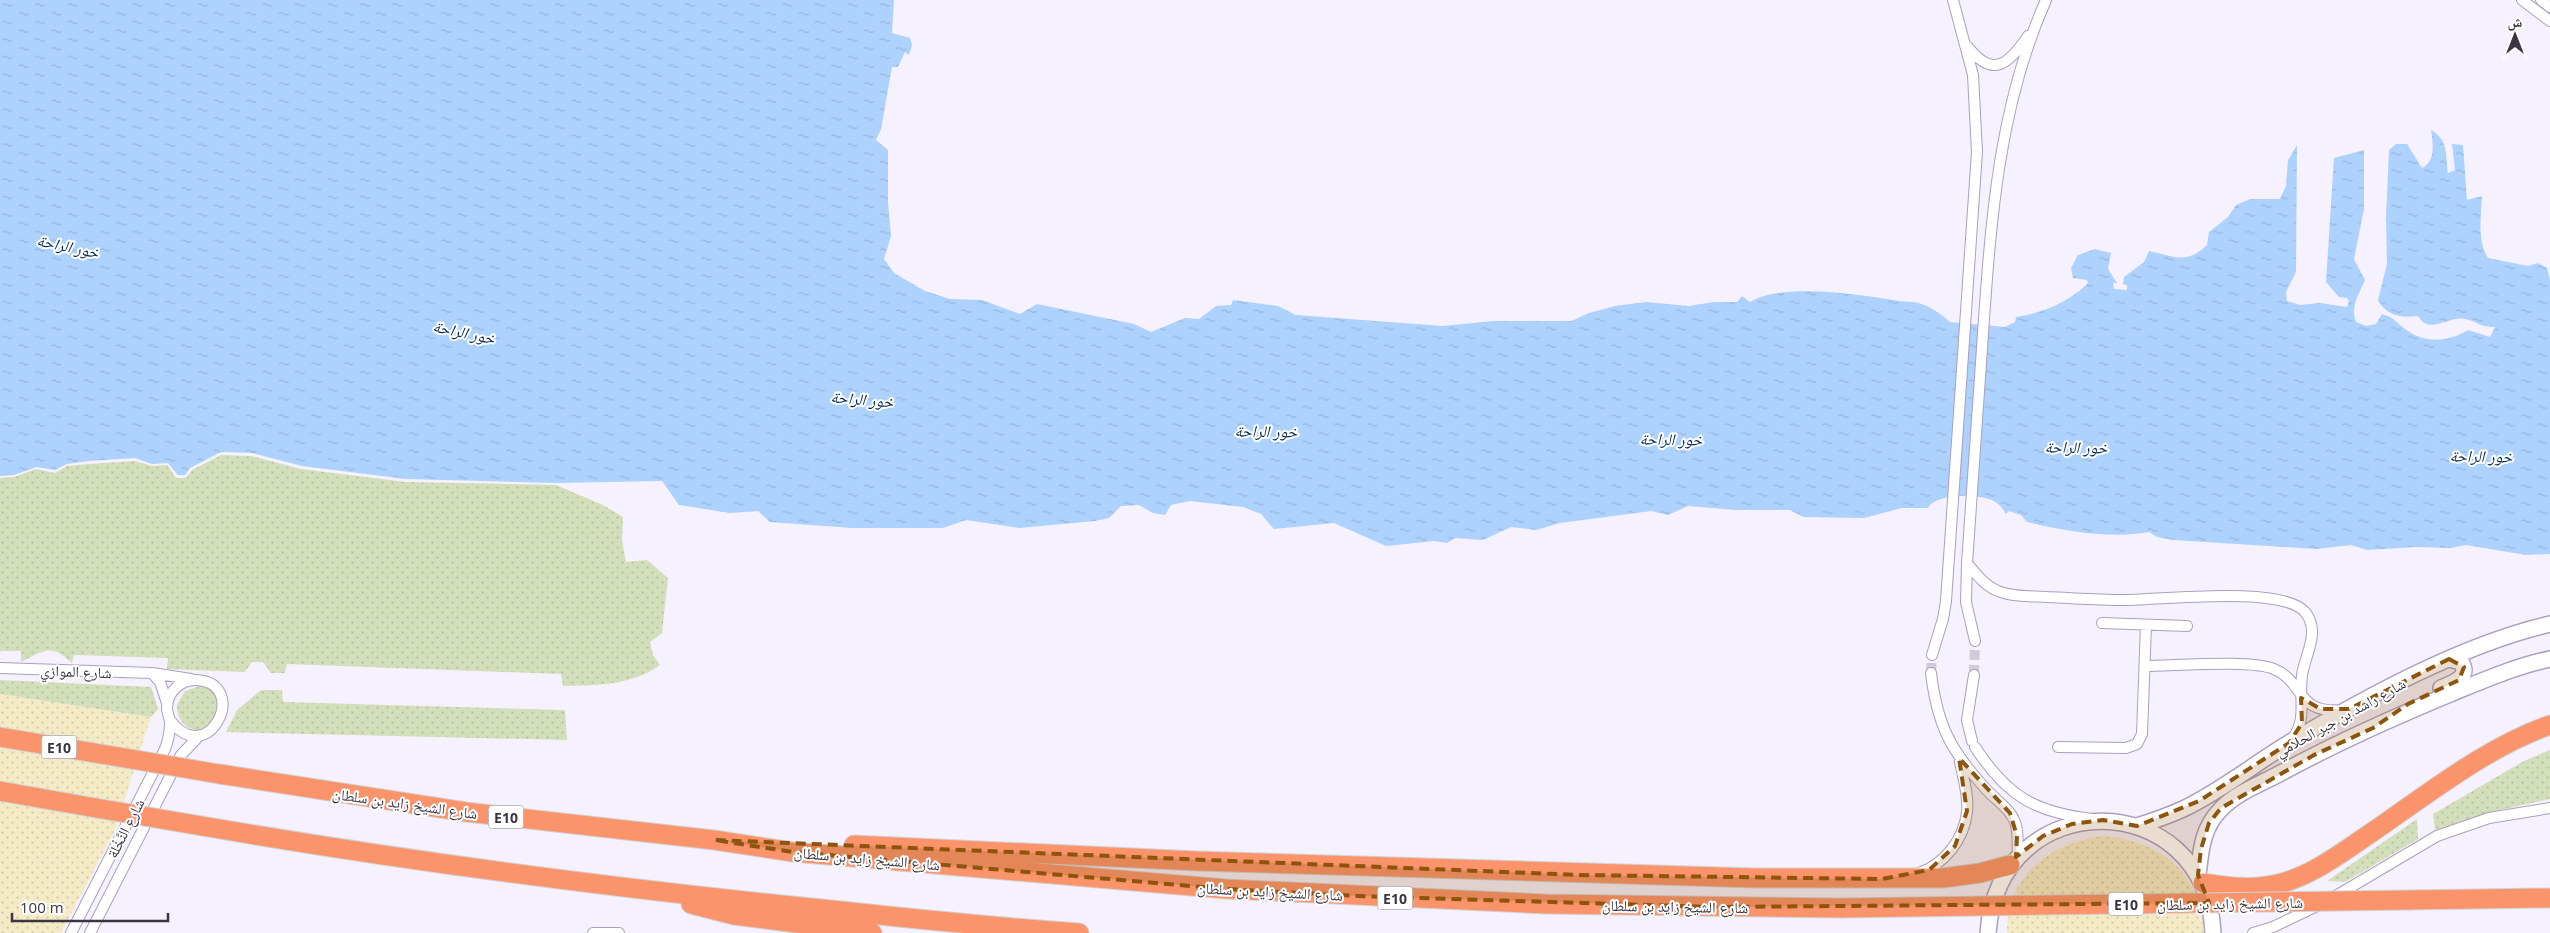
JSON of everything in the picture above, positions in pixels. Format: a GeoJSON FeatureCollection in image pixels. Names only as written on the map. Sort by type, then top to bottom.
{"type":"FeatureCollection","features":[{"type":"Feature","properties":{"kind":"highway"},"geometry":{"type":"LineString","coordinates":[[2200,879],[2232,888],[2256,888],[2279,884],[2308,872],[2333,859],[2453,777],[2498,750],[2550,725]]}},
{"type":"Feature","properties":{"kind":"highway","name":"شارع الشيخ زايد بن سلطان"},"geometry":{"type":"LineString","coordinates":[[0,737],[219,774],[466,812],[714,840],[793,852],[1226,889],[1546,904],[1842,908],[2550,898]]}},
{"type":"Feature","properties":{"kind":"highway"},"geometry":{"type":"LineString","coordinates":[[0,791],[329,848],[668,893],[1014,929],[1079,933]]}},
{"type":"Feature","properties":{"kind":"highway"},"geometry":{"type":"LineString","coordinates":[[714,840],[795,842],[1044,855],[1579,875],[1882,879],[1957,877],[2014,861]]}},
{"type":"Feature","properties":{"kind":"highway"},"geometry":{"type":"LineString","coordinates":[[668,893],[696,906],[734,916],[872,933]]}},
{"type":"Feature","properties":{"kind":"main road","name":"شارع راشد بن جبر الحلامي"},"geometry":{"type":"LineString","coordinates":[[2137,826],[2169,815],[2199,800],[2289,743],[2349,709],[2449,658],[2488,643],[2550,624]]}},
{"type":"Feature","properties":{"kind":"main road"},"geometry":{"type":"LineString","coordinates":[[2373,728],[2408,704],[2459,680],[2464,673],[2464,667],[2461,662],[2449,658]]}},
{"type":"Feature","properties":{"kind":"main road","name":"شارع راشد بن جبر الحلامي"},"geometry":{"type":"LineString","coordinates":[[2200,879],[2203,835],[2209,823],[2222,808],[2239,795],[2314,755],[2373,728],[2477,683],[2550,658]]}},
{"type":"Feature","properties":{"kind":"main road"},"geometry":{"type":"LineString","coordinates":[[1988,933],[1990,912],[1997,887],[2014,861],[2043,836],[2072,824],[2103,820],[2137,826],[2168,843],[2182,854],[2200,879],[2212,912],[2213,933]]}},
{"type":"Feature","properties":{"kind":"street"},"geometry":{"type":"LineString","coordinates":[[1932,655],[1944,619],[1946,600],[1977,142],[1973,75],[1953,0]]}},
{"type":"Feature","properties":{"kind":"street"},"geometry":{"type":"LineString","coordinates":[[1975,641],[1966,602],[1967,563],[1986,294],[1997,186],[2010,101],[2046,0]]}},
{"type":"Feature","properties":{"kind":"street"},"geometry":{"type":"LineString","coordinates":[[2522,0],[2550,22]]}},
{"type":"Feature","properties":{"kind":"street"},"geometry":{"type":"LineString","coordinates":[[2541,0],[2550,7]]}},
{"type":"Feature","properties":{"kind":"street"},"geometry":{"type":"LineString","coordinates":[[1964,43],[1977,59],[1986,65],[1999,65],[2010,59],[2036,24]]}},
{"type":"Feature","properties":{"kind":"street"},"geometry":{"type":"LineString","coordinates":[[1967,563],[1984,582],[1998,591],[2021,596],[2123,600],[2205,596],[2289,601],[2305,612],[2311,624],[2312,637],[2300,683],[2302,723],[2289,743]]}},
{"type":"Feature","properties":{"kind":"street"},"geometry":{"type":"LineString","coordinates":[[2102,623],[2187,626]]}},
{"type":"Feature","properties":{"kind":"street"},"geometry":{"type":"LineString","coordinates":[[2058,746],[2126,748],[2137,744],[2142,734],[2146,625]]}},
{"type":"Feature","properties":{"kind":"street"},"geometry":{"type":"LineString","coordinates":[[2145,666],[2237,665],[2266,667],[2282,673],[2301,698],[2321,709],[2349,709]]}},
{"type":"Feature","properties":{"kind":"street","name":"شارع الموازي"},"geometry":{"type":"LineString","coordinates":[[0,668],[152,673],[192,680]]}},
{"type":"Feature","properties":{"kind":"street"},"geometry":{"type":"LineString","coordinates":[[152,673],[165,694],[167,706],[170,720],[182,732],[200,735],[216,726],[223,708],[217,690],[210,684],[192,680],[175,688],[167,706]]}},
{"type":"Feature","properties":{"kind":"street"},"geometry":{"type":"LineString","coordinates":[[1882,879],[1912,876],[1930,870],[1941,862],[1955,846],[1967,812],[1966,793],[1959,758],[1939,716],[1931,673]]}},
{"type":"Feature","properties":{"kind":"street"},"geometry":{"type":"LineString","coordinates":[[1974,675],[1967,720],[1973,744],[1988,766],[2004,783],[2033,805],[2062,815],[2103,820]]}},
{"type":"Feature","properties":{"kind":"street","name":"شارع النَّخْلة"},"geometry":{"type":"LineString","coordinates":[[71,933],[165,750],[170,720]]}},
{"type":"Feature","properties":{"kind":"street","name":"شارع النَّخْلة"},"geometry":{"type":"LineString","coordinates":[[90,933],[181,755],[200,735]]}},
{"type":"Feature","properties":{"kind":"street"},"geometry":{"type":"LineString","coordinates":[[1959,758],[1993,797],[2010,813],[2016,823],[2014,861]]}},
{"type":"Feature","properties":{"kind":"street"},"geometry":{"type":"LineString","coordinates":[[2253,933],[2300,916],[2347,891],[2437,836],[2489,818],[2550,808]]}},
{"type":"Feature","properties":{"kind":"street"},"geometry":{"type":"LineString","coordinates":[[593,933],[619,933]]}},
{"type":"Feature","properties":{"kind":"highlighted area"},"geometry":{"type":"Polygon","coordinates":[[[2449,659],[2464,667],[2459,680],[2408,704],[2373,728],[2314,755],[2221,808],[2209,823],[2201,849],[2198,875],[2209,903],[1713,907],[1358,896],[1226,889],[793,852],[714,840],[1579,875],[1882,879],[1929,870],[1955,846],[1967,811],[1959,758],[2010,813],[2017,836],[2016,857],[2043,836],[2072,824],[2103,820],[2137,826],[2199,801],[2289,743],[2302,723],[2301,698],[2321,709],[2349,709],[2449,659]]]}},
{"type":"Feature","properties":{"kind":"sand"},"geometry":{"type":"Polygon","coordinates":[[[0,694],[151,717],[115,830],[61,933],[0,933],[0,694]]]}},
{"type":"Feature","properties":{"kind":"sand"},"geometry":{"type":"Polygon","coordinates":[[[2099,836],[2120,838],[2140,844],[2172,862],[2185,876],[2195,892],[2201,911],[2204,933],[2007,933],[2009,913],[2014,895],[2022,880],[2034,867],[2063,847],[2099,836]]]}},
{"type":"Feature","properties":{"kind":"green space"},"geometry":{"type":"Polygon","coordinates":[[[221,455],[251,456],[301,469],[406,482],[556,485],[603,505],[623,517],[622,541],[626,562],[647,560],[668,578],[662,633],[650,642],[653,655],[660,665],[649,672],[625,681],[563,686],[561,674],[287,664],[285,673],[271,673],[263,662],[252,662],[245,672],[167,669],[168,658],[74,655],[72,663],[59,653],[48,650],[21,662],[21,651],[0,651],[0,478],[14,477],[36,469],[55,473],[67,466],[135,461],[152,466],[167,465],[176,478],[186,478],[192,470],[221,455]]]}},
{"type":"Feature","properties":{"kind":"green space"},"geometry":{"type":"Polygon","coordinates":[[[0,680],[151,687],[158,709],[151,717],[0,694],[0,680]]]}},
{"type":"Feature","properties":{"kind":"green space"},"geometry":{"type":"Polygon","coordinates":[[[200,686],[212,689],[220,698],[216,724],[198,731],[189,728],[182,722],[178,715],[177,705],[185,691],[200,686]]]}},
{"type":"Feature","properties":{"kind":"green space"},"geometry":{"type":"Polygon","coordinates":[[[261,690],[282,690],[283,702],[565,710],[567,740],[226,732],[237,710],[261,690]]]}},
{"type":"Feature","properties":{"kind":"green space"},"geometry":{"type":"Polygon","coordinates":[[[2550,750],[2550,799],[2495,811],[2435,830],[2433,814],[2524,761],[2550,750]]]}},
{"type":"Feature","properties":{"kind":"green space"},"geometry":{"type":"Polygon","coordinates":[[[2417,819],[2418,839],[2345,882],[2327,881],[2417,819]]]}},
{"type":"Feature","properties":{"kind":"water","name":"خور الراحة"},"geometry":{"type":"Polygon","coordinates":[[[0,0],[894,0],[892,33],[910,38],[912,45],[909,55],[905,52],[898,67],[892,67],[881,129],[876,140],[888,150],[888,202],[891,236],[884,259],[894,273],[925,291],[950,299],[982,300],[1020,314],[1037,304],[1134,324],[1151,332],[1185,318],[1199,319],[1216,306],[1231,305],[1233,300],[1278,306],[1296,315],[1443,326],[1493,321],[1571,321],[1589,313],[1615,306],[1646,302],[1689,306],[1714,302],[1737,302],[1742,296],[1750,302],[1764,296],[1802,291],[1844,293],[1916,302],[1931,308],[1950,322],[2005,327],[2015,322],[2016,317],[2036,313],[2055,306],[2081,290],[2088,283],[2087,280],[2073,278],[2071,268],[2078,255],[2095,249],[2111,253],[2108,269],[2117,283],[2113,283],[2114,289],[2127,290],[2127,285],[2123,284],[2124,277],[2144,262],[2149,251],[2173,257],[2186,257],[2200,251],[2207,245],[2209,232],[2228,217],[2236,205],[2250,199],[2280,199],[2286,186],[2288,160],[2297,145],[2296,272],[2286,292],[2287,301],[2300,305],[2320,303],[2347,307],[2349,301],[2347,298],[2339,297],[2326,282],[2334,158],[2364,150],[2364,209],[2354,259],[2365,280],[2355,306],[2354,316],[2356,322],[2366,326],[2376,324],[2382,314],[2393,319],[2412,334],[2428,339],[2445,339],[2468,330],[2490,337],[2495,327],[2485,326],[2465,319],[2434,325],[2428,324],[2423,322],[2418,316],[2405,317],[2390,313],[2378,300],[2387,264],[2386,217],[2389,150],[2396,144],[2407,144],[2422,168],[2430,161],[2432,156],[2431,130],[2441,138],[2445,148],[2448,173],[2455,170],[2452,144],[2463,145],[2467,200],[2482,196],[2481,236],[2488,258],[2528,266],[2538,263],[2547,268],[2550,280],[2550,554],[2526,555],[2466,545],[2451,548],[2416,547],[2367,550],[2351,545],[2316,549],[2173,540],[2157,537],[2149,532],[2119,535],[2088,533],[2027,522],[2021,515],[2009,511],[2006,514],[1992,500],[1967,496],[1948,497],[1932,503],[1928,508],[1902,508],[1864,518],[1803,517],[1790,510],[1736,510],[1688,506],[1668,515],[1651,511],[1560,523],[1536,530],[1511,527],[1483,540],[1455,538],[1447,543],[1434,541],[1386,546],[1334,523],[1274,529],[1261,514],[1243,507],[1190,501],[1171,505],[1165,515],[1153,513],[1139,505],[1121,506],[1109,518],[1019,528],[966,520],[943,528],[852,528],[770,522],[758,511],[730,513],[679,505],[662,481],[556,483],[406,479],[302,466],[252,453],[221,452],[190,468],[185,475],[178,475],[168,463],[152,464],[135,458],[67,464],[55,470],[36,467],[14,475],[0,476],[0,0]]]}},
{"type":"Feature","properties":{"kind":"tunnel"},"geometry":{"type":"LineString","coordinates":[[1974,675],[1975,641]]}},
{"type":"Feature","properties":{"kind":"tunnel"},"geometry":{"type":"LineString","coordinates":[[1931,673],[1932,655]]}}]}
